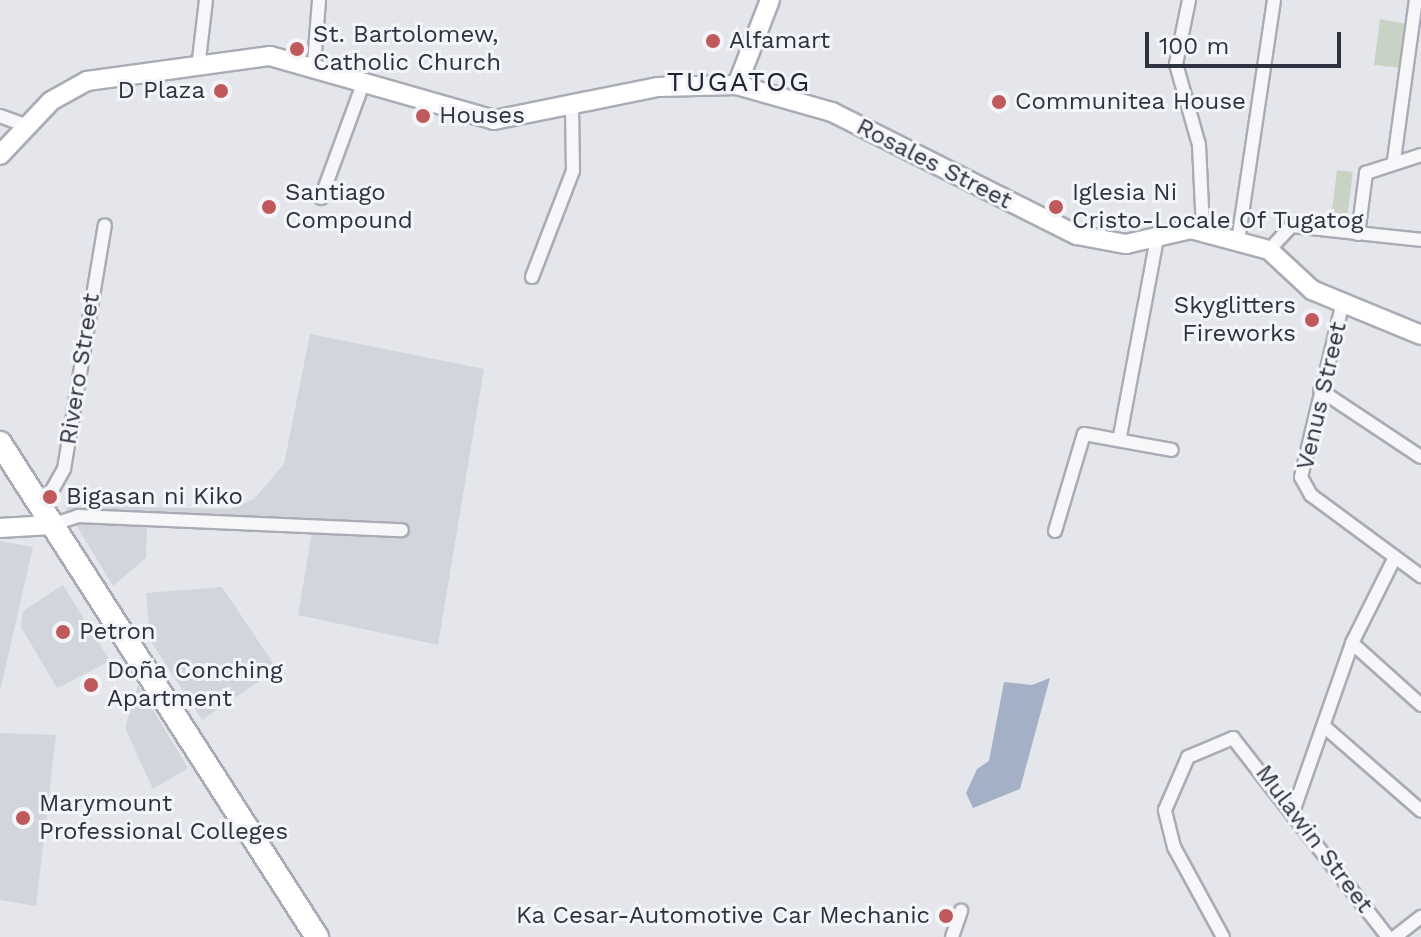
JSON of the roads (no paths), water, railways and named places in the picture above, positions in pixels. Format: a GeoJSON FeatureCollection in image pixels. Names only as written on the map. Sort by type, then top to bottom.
{"type":"FeatureCollection","features":[{"type":"Feature","properties":{"kind":"highway"},"geometry":{"type":"LineString","coordinates":[[0,443],[317,937]]}},
{"type":"Feature","properties":{"kind":"street"},"geometry":{"type":"LineString","coordinates":[[198,68],[206,0]]}},
{"type":"Feature","properties":{"kind":"street"},"geometry":{"type":"LineString","coordinates":[[314,64],[319,0]]}},
{"type":"Feature","properties":{"kind":"street"},"geometry":{"type":"LineString","coordinates":[[737,85],[770,0]]}},
{"type":"Feature","properties":{"kind":"street"},"geometry":{"type":"LineString","coordinates":[[1189,0],[1176,64],[1199,145],[1203,231]]}},
{"type":"Feature","properties":{"kind":"street"},"geometry":{"type":"LineString","coordinates":[[1238,241],[1274,0]]}},
{"type":"Feature","properties":{"kind":"street"},"geometry":{"type":"LineString","coordinates":[[1394,160],[1416,0]]}},
{"type":"Feature","properties":{"kind":"street","name":"Rosales Street"},"geometry":{"type":"LineString","coordinates":[[0,155],[51,101],[87,81],[270,56],[314,64],[494,120],[658,87],[737,85],[832,112],[1077,235],[1126,244],[1203,231],[1269,250]]}},
{"type":"Feature","properties":{"kind":"street"},"geometry":{"type":"LineString","coordinates":[[321,198],[364,81]]}},
{"type":"Feature","properties":{"kind":"street"},"geometry":{"type":"LineString","coordinates":[[532,277],[573,171],[572,106]]}},
{"type":"Feature","properties":{"kind":"street"},"geometry":{"type":"LineString","coordinates":[[0,116],[28,126]]}},
{"type":"Feature","properties":{"kind":"street"},"geometry":{"type":"LineString","coordinates":[[1358,234],[1366,173],[1394,160],[1421,155]]}},
{"type":"Feature","properties":{"kind":"street","name":"Rivero Street"},"geometry":{"type":"LineString","coordinates":[[46,516],[64,469],[105,225]]}},
{"type":"Feature","properties":{"kind":"street"},"geometry":{"type":"LineString","coordinates":[[1421,240],[1291,226],[1269,250],[1312,290],[1421,335]]}},
{"type":"Feature","properties":{"kind":"street"},"geometry":{"type":"LineString","coordinates":[[1120,436],[1157,238]]}},
{"type":"Feature","properties":{"kind":"street","name":"Venus Street"},"geometry":{"type":"LineString","coordinates":[[1343,302],[1301,477],[1311,495],[1393,561],[1421,576]]}},
{"type":"Feature","properties":{"kind":"street"},"geometry":{"type":"LineString","coordinates":[[1320,390],[1421,457]]}},
{"type":"Feature","properties":{"kind":"street"},"geometry":{"type":"LineString","coordinates":[[1055,531],[1084,434],[1120,436],[1172,450]]}},
{"type":"Feature","properties":{"kind":"street"},"geometry":{"type":"LineString","coordinates":[[0,528],[46,516],[402,530]]}},
{"type":"Feature","properties":{"kind":"street"},"geometry":{"type":"LineString","coordinates":[[1294,809],[1326,728],[1352,643],[1393,561]]}},
{"type":"Feature","properties":{"kind":"street"},"geometry":{"type":"LineString","coordinates":[[1352,643],[1421,705]]}},
{"type":"Feature","properties":{"kind":"street"},"geometry":{"type":"LineString","coordinates":[[1326,728],[1421,811]]}},
{"type":"Feature","properties":{"kind":"street","name":"Mulawin Street"},"geometry":{"type":"LineString","coordinates":[[1223,937],[1174,847],[1165,810],[1188,757],[1224,738],[1238,741],[1294,809],[1388,937]]}},
{"type":"Feature","properties":{"kind":"street"},"geometry":{"type":"LineString","coordinates":[[952,937],[961,911]]}},
{"type":"Feature","properties":{"kind":"street"},"geometry":{"type":"LineString","coordinates":[[1395,937],[1421,917]]}},
{"type":"Feature","properties":{"kind":"water"},"geometry":{"type":"Polygon","coordinates":[[[1050,678],[1020,789],[973,808],[966,793],[977,769],[989,761],[1004,682],[1032,685],[1050,678]]]}},
{"type":"Feature","properties":{"kind":"place","name":"Alfamart"},"geometry":{"type":"Point","coordinates":[713,41]}},
{"type":"Feature","properties":{"kind":"place","name":"St. Bartolomew, Catholic Church"},"geometry":{"type":"Point","coordinates":[297,49]}},
{"type":"Feature","properties":{"kind":"place","name":"D Plaza"},"geometry":{"type":"Point","coordinates":[221,91]}},
{"type":"Feature","properties":{"kind":"place","name":"Communitea House"},"geometry":{"type":"Point","coordinates":[999,102]}},
{"type":"Feature","properties":{"kind":"place","name":"Houses"},"geometry":{"type":"Point","coordinates":[423,116]}},
{"type":"Feature","properties":{"kind":"place","name":"Santiago Compound"},"geometry":{"type":"Point","coordinates":[269,207]}},
{"type":"Feature","properties":{"kind":"place","name":"Iglesia Ni Cristo-Locale Of Tugatog"},"geometry":{"type":"Point","coordinates":[1056,207]}},
{"type":"Feature","properties":{"kind":"place","name":"Skyglitters Fireworks"},"geometry":{"type":"Point","coordinates":[1312,320]}},
{"type":"Feature","properties":{"kind":"place","name":"Bigasan ni Kiko"},"geometry":{"type":"Point","coordinates":[50,497]}},
{"type":"Feature","properties":{"kind":"place","name":"Petron"},"geometry":{"type":"Point","coordinates":[63,632]}},
{"type":"Feature","properties":{"kind":"place","name":"Doña Conching Apartment"},"geometry":{"type":"Point","coordinates":[91,685]}},
{"type":"Feature","properties":{"kind":"place","name":"Marymount Professional Colleges"},"geometry":{"type":"Point","coordinates":[23,818]}},
{"type":"Feature","properties":{"kind":"place","name":"Ka Cesar-Automotive Car Mechanic"},"geometry":{"type":"Point","coordinates":[946,916]}},
{"type":"Feature","properties":{"kind":"district","name":"TUGATOG"},"geometry":{"type":"Point","coordinates":[739,82]}}]}
